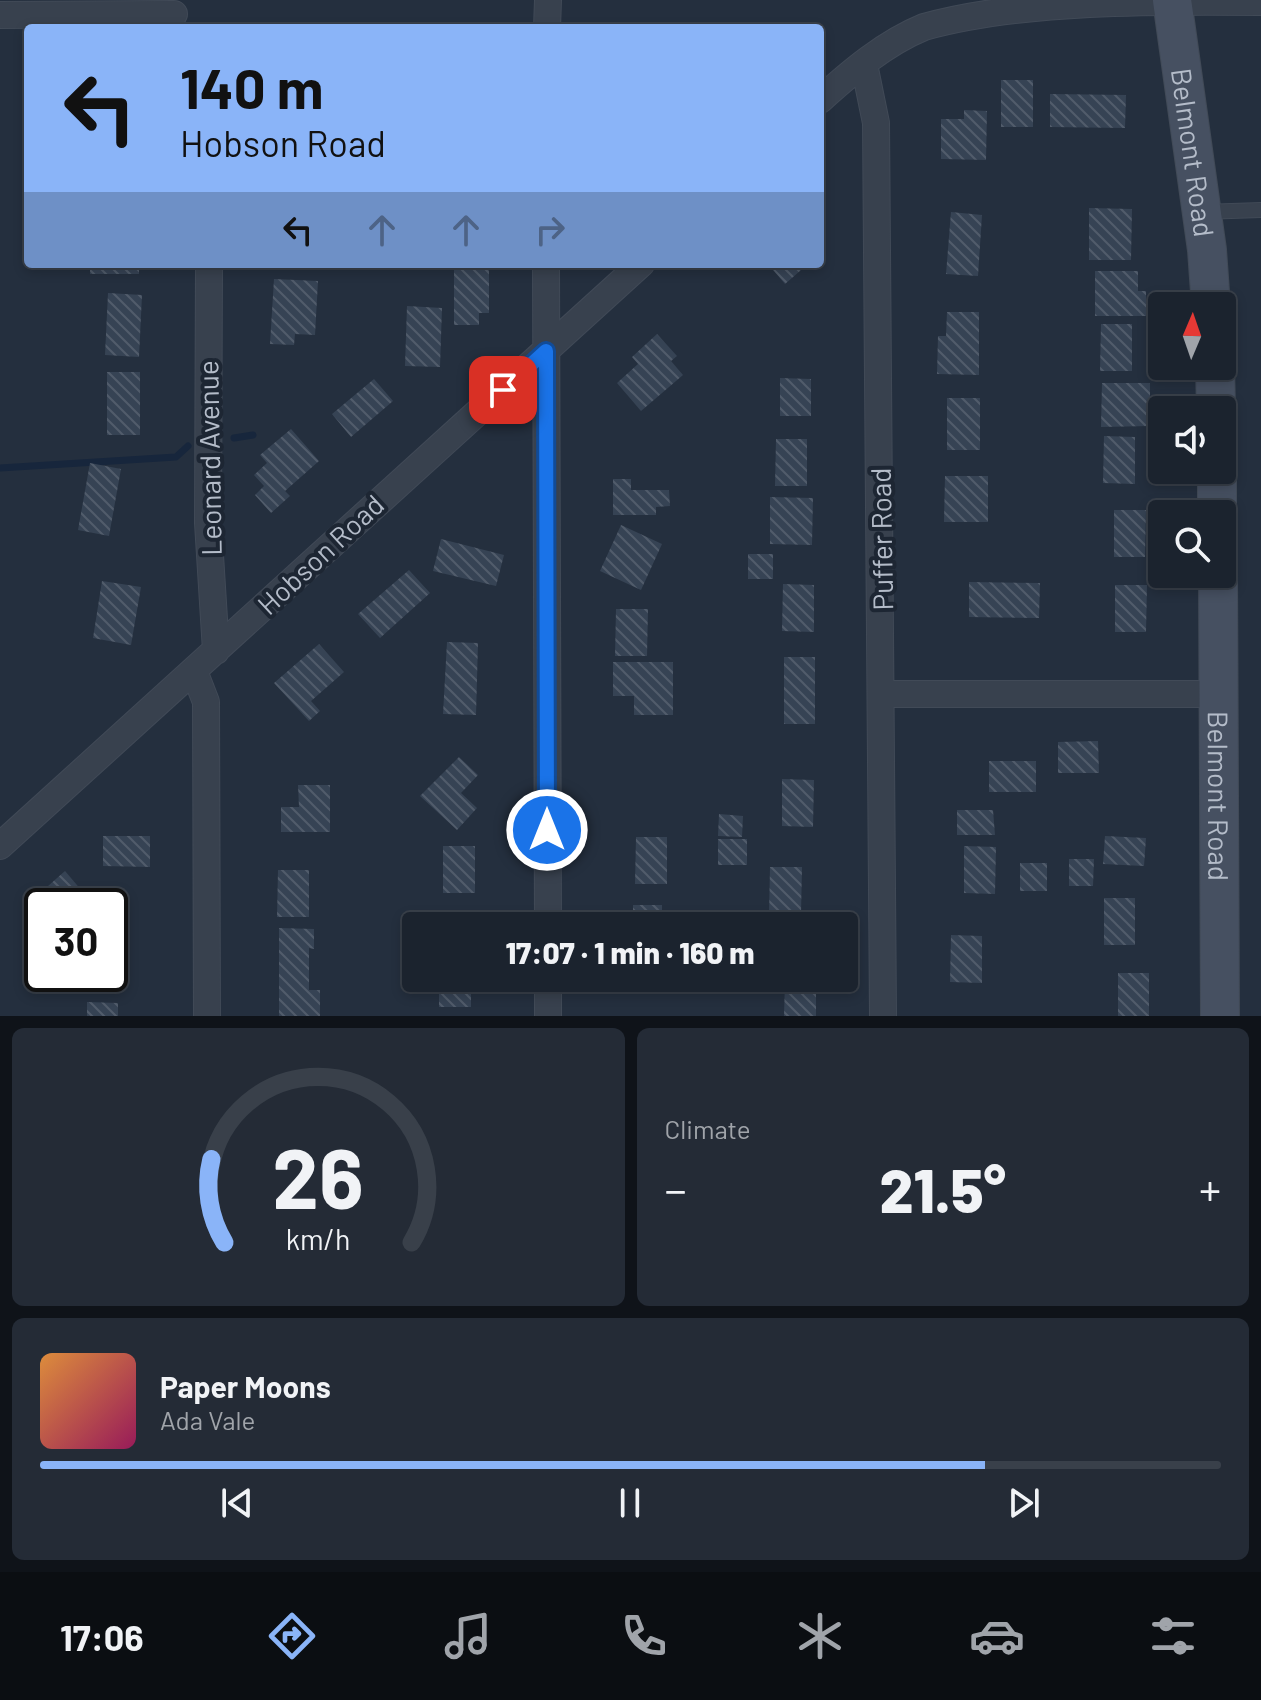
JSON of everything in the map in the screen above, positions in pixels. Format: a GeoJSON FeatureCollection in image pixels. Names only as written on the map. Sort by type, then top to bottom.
{"type":"FeatureCollection","features":[{"type":"Feature","properties":{"kind":"main road","name":"Belmont Road"},"geometry":{"type":"LineString","coordinates":[[1172,0],[1202,212],[1210,292]]}},
{"type":"Feature","properties":{"kind":"main road","name":"Belmont Road"},"geometry":{"type":"LineString","coordinates":[[1218,588],[1220,1016]]}},
{"type":"Feature","properties":{"kind":"street"},"geometry":{"type":"LineString","coordinates":[[547,24],[548,0]]}},
{"type":"Feature","properties":{"kind":"street"},"geometry":{"type":"LineString","coordinates":[[824,97],[895,41],[965,12],[1044,1],[1261,2]]}},
{"type":"Feature","properties":{"kind":"street"},"geometry":{"type":"LineString","coordinates":[[0,15],[174,14]]}},
{"type":"Feature","properties":{"kind":"street","name":"Puffer Road"},"geometry":{"type":"LineString","coordinates":[[864,64],[876,123],[883,1016]]}},
{"type":"Feature","properties":{"kind":"street","name":"Leonard Avenue"},"geometry":{"type":"LineString","coordinates":[[209,268],[208,523],[216,651]]}},
{"type":"Feature","properties":{"kind":"street"},"geometry":{"type":"LineString","coordinates":[[546,268],[548,912]]}},
{"type":"Feature","properties":{"kind":"street","name":"Hobson Road"},"geometry":{"type":"LineString","coordinates":[[0,846],[216,651],[329,544],[637,268]]}},
{"type":"Feature","properties":{"kind":"street"},"geometry":{"type":"LineString","coordinates":[[194,671],[206,702],[207,1016]]}},
{"type":"Feature","properties":{"kind":"street"},"geometry":{"type":"LineString","coordinates":[[882,694],[1219,694]]}},
{"type":"Feature","properties":{"kind":"street"},"geometry":{"type":"LineString","coordinates":[[548,992],[548,1016]]}},
{"type":"Feature","properties":{"kind":"lane"},"geometry":{"type":"LineString","coordinates":[[1202,212],[1261,210]]}},
{"type":"Feature","properties":{"kind":"building"},"geometry":{"type":"Polygon","coordinates":[[[1001,80],[1033,80],[1033,127],[1001,127],[1001,80]]]}},
{"type":"Feature","properties":{"kind":"building"},"geometry":{"type":"Polygon","coordinates":[[[1050,94],[1126,95],[1125,128],[1050,127],[1050,94]]]}},
{"type":"Feature","properties":{"kind":"building"},"geometry":{"type":"Polygon","coordinates":[[[964,110],[987,111],[986,160],[941,159],[941,119],[964,119],[964,110]]]}},
{"type":"Feature","properties":{"kind":"building"},"geometry":{"type":"Polygon","coordinates":[[[1089,208],[1132,209],[1131,260],[1089,260],[1089,208]]]}},
{"type":"Feature","properties":{"kind":"building"},"geometry":{"type":"Polygon","coordinates":[[[951,212],[982,215],[978,276],[946,274],[951,212]]]}},
{"type":"Feature","properties":{"kind":"building"},"geometry":{"type":"Polygon","coordinates":[[[90,268],[139,268],[139,274],[90,274],[90,268]]]}},
{"type":"Feature","properties":{"kind":"building"},"geometry":{"type":"Polygon","coordinates":[[[454,268],[489,268],[489,313],[479,313],[479,325],[454,325],[454,268]]]}},
{"type":"Feature","properties":{"kind":"building"},"geometry":{"type":"Polygon","coordinates":[[[771,268],[803,268],[785,284],[771,268]]]}},
{"type":"Feature","properties":{"kind":"building"},"geometry":{"type":"Polygon","coordinates":[[[1095,271],[1138,271],[1138,291],[1146,291],[1146,316],[1095,316],[1095,271]]]}},
{"type":"Feature","properties":{"kind":"building"},"geometry":{"type":"Polygon","coordinates":[[[274,279],[318,281],[315,335],[295,334],[294,345],[270,344],[274,279]]]}},
{"type":"Feature","properties":{"kind":"building"},"geometry":{"type":"Polygon","coordinates":[[[108,293],[142,295],[139,357],[105,355],[108,293]]]}},
{"type":"Feature","properties":{"kind":"building"},"geometry":{"type":"Polygon","coordinates":[[[407,306],[442,308],[440,367],[405,366],[407,306]]]}},
{"type":"Feature","properties":{"kind":"building"},"geometry":{"type":"Polygon","coordinates":[[[947,312],[979,312],[979,375],[937,374],[938,336],[946,336],[947,312]]]}},
{"type":"Feature","properties":{"kind":"building"},"geometry":{"type":"Polygon","coordinates":[[[1101,324],[1132,324],[1132,371],[1100,371],[1101,324]]]}},
{"type":"Feature","properties":{"kind":"building"},"geometry":{"type":"Polygon","coordinates":[[[657,334],[677,356],[671,361],[683,375],[641,411],[617,383],[638,364],[632,357],[657,334]]]}},
{"type":"Feature","properties":{"kind":"building"},"geometry":{"type":"Polygon","coordinates":[[[107,372],[140,372],[140,435],[107,435],[107,372]]]}},
{"type":"Feature","properties":{"kind":"building"},"geometry":{"type":"Polygon","coordinates":[[[780,378],[811,379],[811,416],[780,416],[780,378]]]}},
{"type":"Feature","properties":{"kind":"building"},"geometry":{"type":"Polygon","coordinates":[[[374,379],[393,401],[351,437],[332,414],[374,379]]]}},
{"type":"Feature","properties":{"kind":"building"},"geometry":{"type":"Polygon","coordinates":[[[1102,383],[1150,383],[1148,426],[1101,427],[1102,383]]]}},
{"type":"Feature","properties":{"kind":"building"},"geometry":{"type":"Polygon","coordinates":[[[947,398],[980,398],[980,450],[947,450],[947,398]]]}},
{"type":"Feature","properties":{"kind":"building"},"geometry":{"type":"Polygon","coordinates":[[[291,429],[319,461],[285,491],[290,496],[271,513],[255,495],[264,486],[254,475],[267,463],[260,455],[291,429]]]}},
{"type":"Feature","properties":{"kind":"building"},"geometry":{"type":"Polygon","coordinates":[[[1104,436],[1135,437],[1135,484],[1103,483],[1104,436]]]}},
{"type":"Feature","properties":{"kind":"building"},"geometry":{"type":"Polygon","coordinates":[[[776,439],[807,439],[807,486],[775,486],[776,439]]]}},
{"type":"Feature","properties":{"kind":"building"},"geometry":{"type":"Polygon","coordinates":[[[90,463],[121,469],[109,536],[78,530],[90,463]]]}},
{"type":"Feature","properties":{"kind":"building"},"geometry":{"type":"Polygon","coordinates":[[[945,476],[988,476],[988,522],[944,522],[945,476]]]}},
{"type":"Feature","properties":{"kind":"building"},"geometry":{"type":"Polygon","coordinates":[[[613,479],[631,479],[631,490],[669,490],[670,506],[656,507],[656,515],[613,515],[613,479]]]}},
{"type":"Feature","properties":{"kind":"building"},"geometry":{"type":"Polygon","coordinates":[[[770,497],[813,498],[812,545],[770,544],[770,497]]]}},
{"type":"Feature","properties":{"kind":"building"},"geometry":{"type":"Polygon","coordinates":[[[1114,510],[1146,510],[1145,557],[1114,557],[1114,510]]]}},
{"type":"Feature","properties":{"kind":"building"},"geometry":{"type":"Polygon","coordinates":[[[621,525],[662,544],[641,590],[600,571],[621,525]]]}},
{"type":"Feature","properties":{"kind":"building"},"geometry":{"type":"Polygon","coordinates":[[[441,539],[504,555],[496,586],[433,571],[441,539]]]}},
{"type":"Feature","properties":{"kind":"building"},"geometry":{"type":"Polygon","coordinates":[[[748,554],[773,554],[773,579],[748,579],[748,554]]]}},
{"type":"Feature","properties":{"kind":"building"},"geometry":{"type":"Polygon","coordinates":[[[409,570],[430,593],[380,638],[358,614],[409,570]]]}},
{"type":"Feature","properties":{"kind":"building"},"geometry":{"type":"Polygon","coordinates":[[[102,581],[141,587],[131,645],[93,638],[102,581]]]}},
{"type":"Feature","properties":{"kind":"building"},"geometry":{"type":"Polygon","coordinates":[[[969,582],[1040,583],[1039,618],[969,617],[969,582]]]}},
{"type":"Feature","properties":{"kind":"building"},"geometry":{"type":"Polygon","coordinates":[[[783,584],[814,585],[814,632],[782,631],[783,584]]]}},
{"type":"Feature","properties":{"kind":"building"},"geometry":{"type":"Polygon","coordinates":[[[1115,585],[1147,585],[1146,632],[1115,632],[1115,585]]]}},
{"type":"Feature","properties":{"kind":"building"},"geometry":{"type":"Polygon","coordinates":[[[616,609],[648,609],[647,656],[615,656],[616,609]]]}},
{"type":"Feature","properties":{"kind":"building"},"geometry":{"type":"Polygon","coordinates":[[[447,642],[478,643],[476,715],[443,714],[447,642]]]}},
{"type":"Feature","properties":{"kind":"building"},"geometry":{"type":"Polygon","coordinates":[[[319,644],[344,672],[311,701],[320,711],[309,721],[274,683],[319,644]]]}},
{"type":"Feature","properties":{"kind":"building"},"geometry":{"type":"Polygon","coordinates":[[[784,657],[815,657],[815,724],[784,724],[784,657]]]}},
{"type":"Feature","properties":{"kind":"building"},"geometry":{"type":"Polygon","coordinates":[[[613,662],[673,662],[673,715],[634,715],[634,696],[613,696],[613,662]]]}},
{"type":"Feature","properties":{"kind":"building"},"geometry":{"type":"Polygon","coordinates":[[[1098,741],[1099,773],[1058,773],[1058,742],[1098,741]]]}},
{"type":"Feature","properties":{"kind":"building"},"geometry":{"type":"Polygon","coordinates":[[[459,757],[478,775],[461,793],[477,808],[457,830],[420,796],[459,757]]]}},
{"type":"Feature","properties":{"kind":"building"},"geometry":{"type":"Polygon","coordinates":[[[989,761],[1036,761],[1036,792],[989,792],[989,761]]]}},
{"type":"Feature","properties":{"kind":"building"},"geometry":{"type":"Polygon","coordinates":[[[782,779],[814,780],[813,827],[782,826],[782,779]]]}},
{"type":"Feature","properties":{"kind":"building"},"geometry":{"type":"Polygon","coordinates":[[[298,785],[330,785],[330,832],[281,832],[281,807],[299,807],[298,785]]]}},
{"type":"Feature","properties":{"kind":"building"},"geometry":{"type":"Polygon","coordinates":[[[957,810],[993,810],[995,835],[957,835],[957,810]]]}},
{"type":"Feature","properties":{"kind":"building"},"geometry":{"type":"Polygon","coordinates":[[[719,814],[743,816],[742,837],[718,836],[719,814]]]}},
{"type":"Feature","properties":{"kind":"building"},"geometry":{"type":"Polygon","coordinates":[[[103,836],[150,836],[150,867],[103,866],[103,836]]]}},
{"type":"Feature","properties":{"kind":"building"},"geometry":{"type":"Polygon","coordinates":[[[1105,836],[1146,838],[1144,866],[1103,864],[1105,836]]]}},
{"type":"Feature","properties":{"kind":"building"},"geometry":{"type":"Polygon","coordinates":[[[636,837],[667,837],[667,884],[635,884],[636,837]]]}},
{"type":"Feature","properties":{"kind":"building"},"geometry":{"type":"Polygon","coordinates":[[[718,839],[747,839],[747,865],[718,865],[718,839]]]}},
{"type":"Feature","properties":{"kind":"building"},"geometry":{"type":"Polygon","coordinates":[[[443,846],[475,846],[475,893],[443,893],[443,846]]]}},
{"type":"Feature","properties":{"kind":"building"},"geometry":{"type":"Polygon","coordinates":[[[964,846],[996,847],[995,894],[964,893],[964,846]]]}},
{"type":"Feature","properties":{"kind":"building"},"geometry":{"type":"Polygon","coordinates":[[[1069,859],[1094,859],[1093,886],[1069,886],[1069,859]]]}},
{"type":"Feature","properties":{"kind":"building"},"geometry":{"type":"Polygon","coordinates":[[[1020,863],[1047,863],[1047,891],[1020,891],[1020,863]]]}},
{"type":"Feature","properties":{"kind":"building"},"geometry":{"type":"Polygon","coordinates":[[[770,867],[802,867],[801,912],[769,912],[770,867]]]}},
{"type":"Feature","properties":{"kind":"building"},"geometry":{"type":"Polygon","coordinates":[[[278,870],[309,870],[309,917],[277,917],[278,870]]]}},
{"type":"Feature","properties":{"kind":"building"},"geometry":{"type":"Polygon","coordinates":[[[65,871],[79,888],[46,888],[65,871]]]}},
{"type":"Feature","properties":{"kind":"building"},"geometry":{"type":"Polygon","coordinates":[[[1104,898],[1135,898],[1135,945],[1104,945],[1104,898]]]}},
{"type":"Feature","properties":{"kind":"building"},"geometry":{"type":"Polygon","coordinates":[[[633,905],[662,905],[662,912],[633,912],[633,905]]]}},
{"type":"Feature","properties":{"kind":"building"},"geometry":{"type":"Polygon","coordinates":[[[279,928],[314,929],[314,949],[309,948],[309,990],[320,990],[320,1016],[279,1016],[279,928]]]}},
{"type":"Feature","properties":{"kind":"building"},"geometry":{"type":"Polygon","coordinates":[[[951,935],[982,936],[982,983],[950,982],[951,935]]]}},
{"type":"Feature","properties":{"kind":"building"},"geometry":{"type":"Polygon","coordinates":[[[1118,973],[1149,973],[1149,1016],[1118,1016],[1118,973]]]}},
{"type":"Feature","properties":{"kind":"building"},"geometry":{"type":"Polygon","coordinates":[[[439,992],[471,992],[471,1007],[439,1007],[439,992]]]}},
{"type":"Feature","properties":{"kind":"building"},"geometry":{"type":"Polygon","coordinates":[[[785,992],[816,992],[816,1016],[784,1016],[785,992]]]}},
{"type":"Feature","properties":{"kind":"building"},"geometry":{"type":"Polygon","coordinates":[[[87,1002],[118,1003],[118,1016],[87,1016],[87,1002]]]}},
{"type":"Feature","properties":{"kind":"waterway"},"geometry":{"type":"LineString","coordinates":[[234,438],[253,435]]}},
{"type":"Feature","properties":{"kind":"waterway"},"geometry":{"type":"LineString","coordinates":[[0,468],[176,457],[188,446]]}},
{"type":"Feature","properties":{"kind":"route"},"geometry":{"type":"LineString","coordinates":[[503,390],[546,351],[547,830]]}}]}
